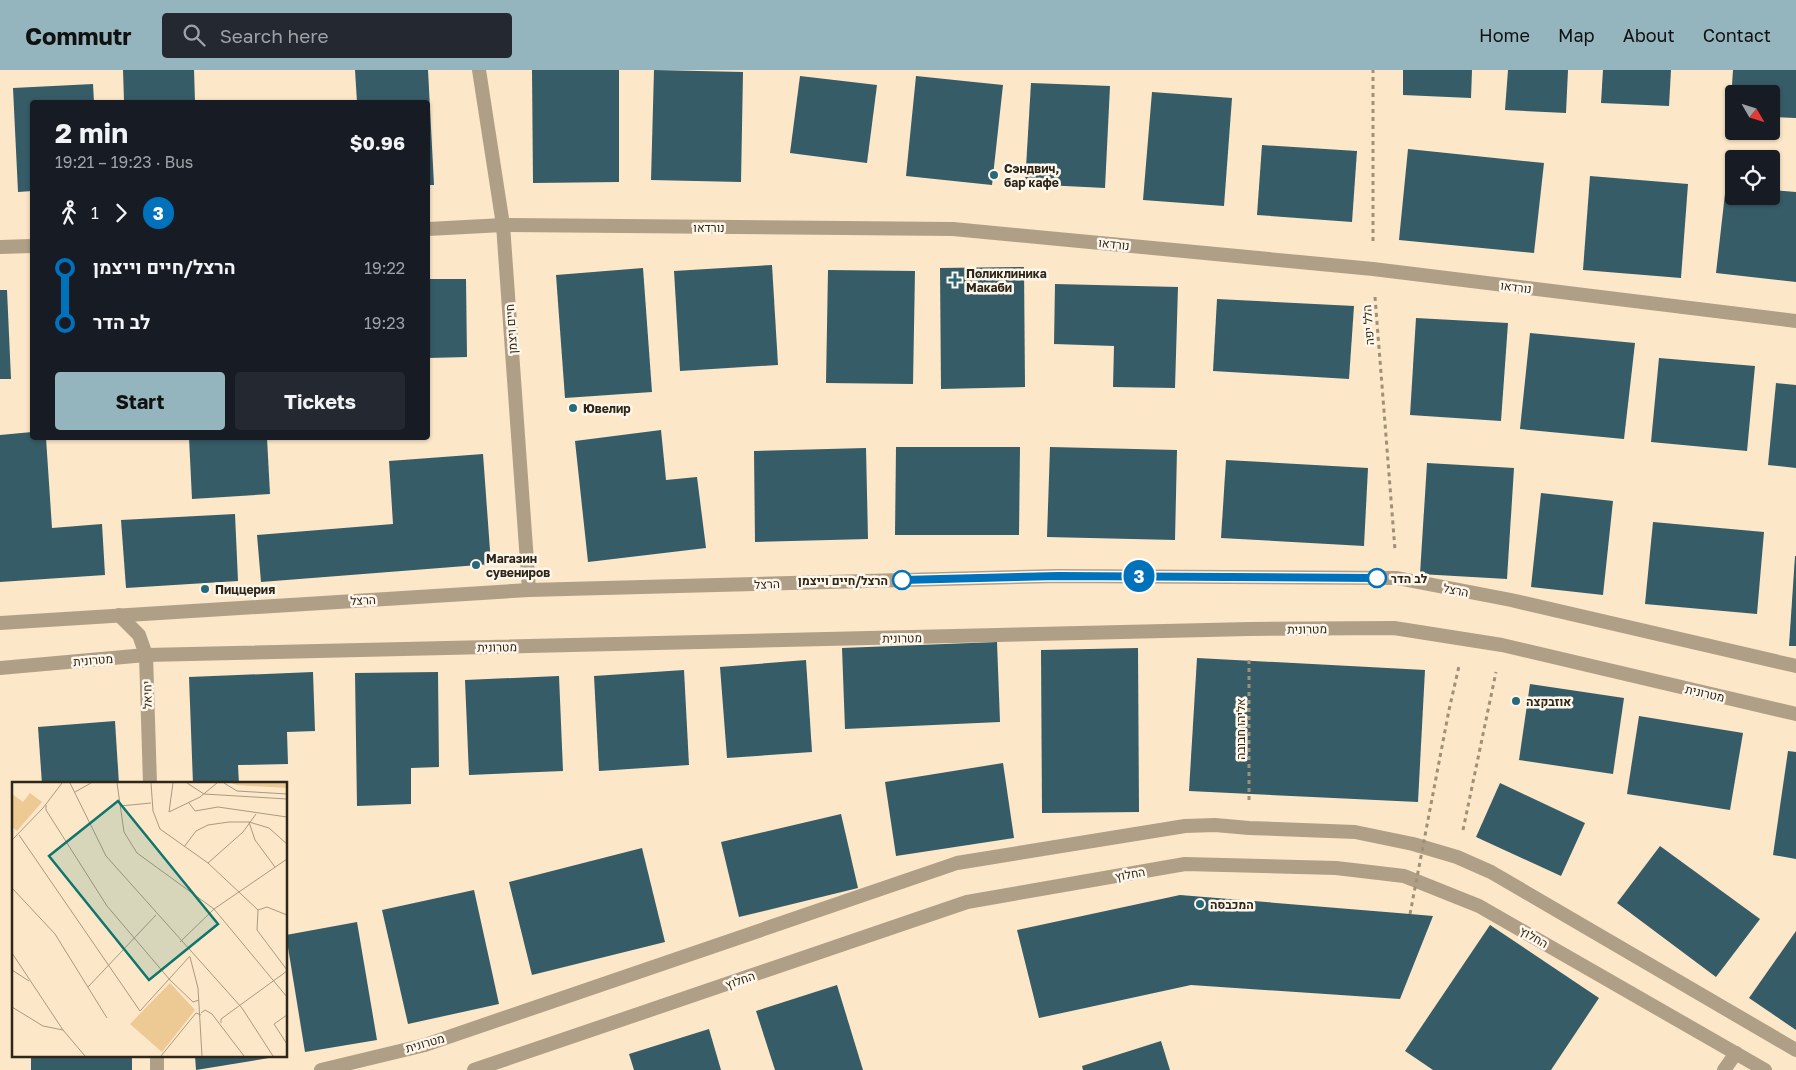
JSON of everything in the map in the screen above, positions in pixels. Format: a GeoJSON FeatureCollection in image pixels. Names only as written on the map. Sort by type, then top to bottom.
{"type":"FeatureCollection","features":[{"type":"Feature","properties":{"kind":"street","name":"חיים ויצמן"},"geometry":{"type":"LineString","coordinates":[[479,70],[503,225],[529,590]]}},
{"type":"Feature","properties":{"kind":"street","name":"נורדאו"},"geometry":{"type":"LineString","coordinates":[[430,228],[503,225],[953,229],[1373,269],[1796,321]]}},
{"type":"Feature","properties":{"kind":"street"},"geometry":{"type":"LineString","coordinates":[[0,247],[30,246]]}},
{"type":"Feature","properties":{"kind":"street","name":"הרצל"},"geometry":{"type":"LineString","coordinates":[[0,623],[529,590],[1058,576],[1397,578],[1512,600],[1796,666]]}},
{"type":"Feature","properties":{"kind":"street","name":"יחיאל"},"geometry":{"type":"LineString","coordinates":[[119,615],[139,635],[146,655],[150,782]]}},
{"type":"Feature","properties":{"kind":"street","name":"מטרונית"},"geometry":{"type":"LineString","coordinates":[[0,668],[146,655],[1249,629],[1394,628],[1502,645],[1796,714]]}},
{"type":"Feature","properties":{"kind":"street","name":"מטרונית"},"geometry":{"type":"LineString","coordinates":[[321,1070],[425,1045],[957,863],[1185,826],[1215,825],[1355,832],[1413,844],[1457,857],[1491,872],[1796,1050]]}},
{"type":"Feature","properties":{"kind":"street","name":"החלוץ"},"geometry":{"type":"LineString","coordinates":[[474,1070],[967,902],[1185,864],[1336,868],[1404,876],[1479,906],[1765,1070]]}},
{"type":"Feature","properties":{"kind":"street"},"geometry":{"type":"LineString","coordinates":[[1724,1070],[1736,1053]]}},
{"type":"Feature","properties":{"kind":"path","name":"הלל יפה"},"geometry":{"type":"LineString","coordinates":[[1373,70],[1373,269],[1397,578]]}},
{"type":"Feature","properties":{"kind":"path","name":"אליהו חבובה"},"geometry":{"type":"LineString","coordinates":[[1249,629],[1249,828]]}},
{"type":"Feature","properties":{"kind":"path"},"geometry":{"type":"LineString","coordinates":[[1410,914],[1449,710],[1460,664]]}},
{"type":"Feature","properties":{"kind":"path"},"geometry":{"type":"LineString","coordinates":[[1457,857],[1496,672],[1487,670]]}},
{"type":"Feature","properties":{"kind":"building"},"geometry":{"type":"Polygon","coordinates":[[[123,70],[194,70],[195,100],[124,100],[123,70]]]}},
{"type":"Feature","properties":{"kind":"building"},"geometry":{"type":"Polygon","coordinates":[[[355,70],[428,70],[430,100],[357,100],[355,70]]]}},
{"type":"Feature","properties":{"kind":"building"},"geometry":{"type":"Polygon","coordinates":[[[532,70],[619,70],[619,182],[533,183],[532,70]]]}},
{"type":"Feature","properties":{"kind":"building"},"geometry":{"type":"Polygon","coordinates":[[[654,70],[743,72],[741,182],[651,180],[654,70]]]}},
{"type":"Feature","properties":{"kind":"building"},"geometry":{"type":"Polygon","coordinates":[[[1403,70],[1472,70],[1471,98],[1403,95],[1403,70]]]}},
{"type":"Feature","properties":{"kind":"building"},"geometry":{"type":"Polygon","coordinates":[[[1508,70],[1568,70],[1566,113],[1505,110],[1508,70]]]}},
{"type":"Feature","properties":{"kind":"building"},"geometry":{"type":"Polygon","coordinates":[[[1603,70],[1671,70],[1669,106],[1601,103],[1603,70]]]}},
{"type":"Feature","properties":{"kind":"building"},"geometry":{"type":"Polygon","coordinates":[[[1733,70],[1796,70],[1796,118],[1780,117],[1780,85],[1732,85],[1733,70]]]}},
{"type":"Feature","properties":{"kind":"building"},"geometry":{"type":"Polygon","coordinates":[[[800,76],[877,85],[867,163],[790,153],[800,76]]]}},
{"type":"Feature","properties":{"kind":"building"},"geometry":{"type":"Polygon","coordinates":[[[916,76],[1003,85],[992,185],[906,176],[916,76]]]}},
{"type":"Feature","properties":{"kind":"building"},"geometry":{"type":"Polygon","coordinates":[[[1031,83],[1110,86],[1105,188],[1025,184],[1031,83]]]}},
{"type":"Feature","properties":{"kind":"building"},"geometry":{"type":"Polygon","coordinates":[[[93,84],[94,100],[30,100],[30,191],[18,192],[13,88],[93,84]]]}},
{"type":"Feature","properties":{"kind":"building"},"geometry":{"type":"Polygon","coordinates":[[[1152,92],[1232,98],[1224,206],[1143,200],[1152,92]]]}},
{"type":"Feature","properties":{"kind":"building"},"geometry":{"type":"Polygon","coordinates":[[[430,108],[434,185],[430,185],[430,108]]]}},
{"type":"Feature","properties":{"kind":"building"},"geometry":{"type":"Polygon","coordinates":[[[1262,145],[1357,151],[1352,222],[1257,215],[1262,145]]]}},
{"type":"Feature","properties":{"kind":"building"},"geometry":{"type":"Polygon","coordinates":[[[1408,149],[1544,163],[1534,253],[1399,240],[1408,149]]]}},
{"type":"Feature","properties":{"kind":"building"},"geometry":{"type":"Polygon","coordinates":[[[1590,176],[1688,184],[1681,278],[1583,270],[1590,176]]]}},
{"type":"Feature","properties":{"kind":"building"},"geometry":{"type":"Polygon","coordinates":[[[1780,191],[1796,192],[1796,282],[1716,273],[1725,194],[1725,205],[1780,205],[1780,191]]]}},
{"type":"Feature","properties":{"kind":"building"},"geometry":{"type":"Polygon","coordinates":[[[772,265],[778,365],[680,371],[674,271],[772,265]]]}},
{"type":"Feature","properties":{"kind":"building"},"geometry":{"type":"Polygon","coordinates":[[[1024,267],[1025,387],[941,389],[940,268],[1024,267]]]}},
{"type":"Feature","properties":{"kind":"building"},"geometry":{"type":"Polygon","coordinates":[[[643,268],[652,392],[565,398],[556,275],[643,268]]]}},
{"type":"Feature","properties":{"kind":"building"},"geometry":{"type":"Polygon","coordinates":[[[828,270],[915,271],[913,384],[826,383],[828,270]]]}},
{"type":"Feature","properties":{"kind":"building"},"geometry":{"type":"Polygon","coordinates":[[[430,279],[466,279],[467,357],[430,358],[430,279]]]}},
{"type":"Feature","properties":{"kind":"building"},"geometry":{"type":"Polygon","coordinates":[[[1055,284],[1178,287],[1175,388],[1113,387],[1114,346],[1054,344],[1055,284]]]}},
{"type":"Feature","properties":{"kind":"building"},"geometry":{"type":"Polygon","coordinates":[[[0,290],[7,290],[11,379],[0,379],[0,290]]]}},
{"type":"Feature","properties":{"kind":"building"},"geometry":{"type":"Polygon","coordinates":[[[1217,299],[1354,306],[1349,379],[1213,371],[1217,299]]]}},
{"type":"Feature","properties":{"kind":"building"},"geometry":{"type":"Polygon","coordinates":[[[1416,318],[1508,323],[1501,421],[1410,415],[1416,318]]]}},
{"type":"Feature","properties":{"kind":"building"},"geometry":{"type":"Polygon","coordinates":[[[1530,333],[1635,343],[1624,439],[1520,429],[1530,333]]]}},
{"type":"Feature","properties":{"kind":"building"},"geometry":{"type":"Polygon","coordinates":[[[1659,358],[1755,366],[1747,451],[1651,442],[1659,358]]]}},
{"type":"Feature","properties":{"kind":"building"},"geometry":{"type":"Polygon","coordinates":[[[1776,383],[1796,385],[1796,468],[1768,465],[1776,383]]]}},
{"type":"Feature","properties":{"kind":"building"},"geometry":{"type":"Polygon","coordinates":[[[661,430],[666,480],[697,477],[706,548],[588,562],[575,441],[661,430]]]}},
{"type":"Feature","properties":{"kind":"building"},"geometry":{"type":"Polygon","coordinates":[[[30,432],[30,440],[46,440],[52,528],[102,524],[105,575],[0,582],[0,435],[30,432]]]}},
{"type":"Feature","properties":{"kind":"building"},"geometry":{"type":"Polygon","coordinates":[[[189,440],[267,440],[270,494],[192,499],[189,440]]]}},
{"type":"Feature","properties":{"kind":"building"},"geometry":{"type":"Polygon","coordinates":[[[896,447],[1020,447],[1019,535],[895,535],[896,447]]]}},
{"type":"Feature","properties":{"kind":"building"},"geometry":{"type":"Polygon","coordinates":[[[1050,447],[1177,450],[1175,540],[1047,537],[1050,447]]]}},
{"type":"Feature","properties":{"kind":"building"},"geometry":{"type":"Polygon","coordinates":[[[866,448],[868,539],[755,542],[754,451],[866,448]]]}},
{"type":"Feature","properties":{"kind":"building"},"geometry":{"type":"Polygon","coordinates":[[[483,454],[491,564],[261,582],[257,535],[393,524],[389,461],[483,454]]]}},
{"type":"Feature","properties":{"kind":"building"},"geometry":{"type":"Polygon","coordinates":[[[1226,460],[1368,468],[1364,546],[1221,538],[1226,460]]]}},
{"type":"Feature","properties":{"kind":"building"},"geometry":{"type":"Polygon","coordinates":[[[1427,463],[1514,468],[1507,579],[1420,574],[1427,463]]]}},
{"type":"Feature","properties":{"kind":"building"},"geometry":{"type":"Polygon","coordinates":[[[1541,493],[1613,501],[1603,595],[1531,587],[1541,493]]]}},
{"type":"Feature","properties":{"kind":"building"},"geometry":{"type":"Polygon","coordinates":[[[235,514],[238,581],[126,588],[121,520],[235,514]]]}},
{"type":"Feature","properties":{"kind":"building"},"geometry":{"type":"Polygon","coordinates":[[[1653,522],[1764,532],[1757,614],[1645,604],[1653,522]]]}},
{"type":"Feature","properties":{"kind":"building"},"geometry":{"type":"Polygon","coordinates":[[[1795,556],[1796,646],[1789,646],[1795,556]]]}},
{"type":"Feature","properties":{"kind":"building"},"geometry":{"type":"Polygon","coordinates":[[[997,642],[1000,722],[845,729],[842,648],[997,642]]]}},
{"type":"Feature","properties":{"kind":"building"},"geometry":{"type":"Polygon","coordinates":[[[1138,648],[1139,812],[1042,813],[1041,650],[1138,648]]]}},
{"type":"Feature","properties":{"kind":"building"},"geometry":{"type":"Polygon","coordinates":[[[1197,658],[1425,670],[1418,802],[1189,791],[1197,658]]]}},
{"type":"Feature","properties":{"kind":"building"},"geometry":{"type":"Polygon","coordinates":[[[806,660],[812,752],[727,758],[720,667],[806,660]]]}},
{"type":"Feature","properties":{"kind":"building"},"geometry":{"type":"Polygon","coordinates":[[[684,670],[689,765],[599,771],[594,676],[684,670]]]}},
{"type":"Feature","properties":{"kind":"building"},"geometry":{"type":"Polygon","coordinates":[[[313,672],[315,731],[287,732],[288,764],[238,765],[239,782],[193,782],[189,677],[313,672]]]}},
{"type":"Feature","properties":{"kind":"building"},"geometry":{"type":"Polygon","coordinates":[[[438,672],[439,767],[411,768],[411,804],[357,806],[355,673],[438,672]]]}},
{"type":"Feature","properties":{"kind":"building"},"geometry":{"type":"Polygon","coordinates":[[[559,676],[563,771],[469,775],[465,680],[559,676]]]}},
{"type":"Feature","properties":{"kind":"building"},"geometry":{"type":"Polygon","coordinates":[[[1530,684],[1624,698],[1613,774],[1519,760],[1530,684]]]}},
{"type":"Feature","properties":{"kind":"building"},"geometry":{"type":"Polygon","coordinates":[[[1639,716],[1743,733],[1730,810],[1627,794],[1639,716]]]}},
{"type":"Feature","properties":{"kind":"building"},"geometry":{"type":"Polygon","coordinates":[[[115,721],[119,782],[42,782],[38,727],[115,721]]]}},
{"type":"Feature","properties":{"kind":"building"},"geometry":{"type":"Polygon","coordinates":[[[1788,751],[1796,752],[1796,859],[1773,855],[1788,751]]]}},
{"type":"Feature","properties":{"kind":"building"},"geometry":{"type":"Polygon","coordinates":[[[1003,763],[1014,838],[896,856],[885,782],[1003,763]]]}},
{"type":"Feature","properties":{"kind":"building"},"geometry":{"type":"Polygon","coordinates":[[[1500,783],[1585,823],[1561,876],[1476,837],[1500,783]]]}},
{"type":"Feature","properties":{"kind":"building"},"geometry":{"type":"Polygon","coordinates":[[[841,814],[858,888],[739,917],[721,842],[841,814]]]}},
{"type":"Feature","properties":{"kind":"building"},"geometry":{"type":"Polygon","coordinates":[[[1660,846],[1760,919],[1716,977],[1617,903],[1660,846]]]}},
{"type":"Feature","properties":{"kind":"building"},"geometry":{"type":"Polygon","coordinates":[[[642,848],[665,942],[532,975],[509,882],[642,848]]]}},
{"type":"Feature","properties":{"kind":"building"},"geometry":{"type":"Polygon","coordinates":[[[474,890],[499,1004],[408,1024],[382,910],[474,890]]]}},
{"type":"Feature","properties":{"kind":"building"},"geometry":{"type":"Polygon","coordinates":[[[1180,895],[1433,916],[1400,999],[1191,985],[1039,1018],[1017,930],[1180,895]]]}},
{"type":"Feature","properties":{"kind":"building"},"geometry":{"type":"Polygon","coordinates":[[[357,922],[377,1040],[305,1052],[288,947],[288,935],[357,922]]]}},
{"type":"Feature","properties":{"kind":"building"},"geometry":{"type":"Polygon","coordinates":[[[1490,925],[1599,998],[1551,1070],[1433,1070],[1405,1051],[1490,925]]]}},
{"type":"Feature","properties":{"kind":"building"},"geometry":{"type":"Polygon","coordinates":[[[1796,931],[1796,1030],[1749,998],[1796,931]]]}},
{"type":"Feature","properties":{"kind":"building"},"geometry":{"type":"Polygon","coordinates":[[[837,985],[863,1070],[775,1070],[756,1011],[837,985]]]}},
{"type":"Feature","properties":{"kind":"building"},"geometry":{"type":"Polygon","coordinates":[[[709,1029],[721,1070],[634,1070],[629,1054],[709,1029]]]}},
{"type":"Feature","properties":{"kind":"building"},"geometry":{"type":"Polygon","coordinates":[[[1161,1041],[1170,1070],[1083,1070],[1082,1066],[1161,1041]]]}},
{"type":"Feature","properties":{"kind":"building"},"geometry":{"type":"Polygon","coordinates":[[[31,1058],[132,1058],[132,1070],[31,1070],[31,1058]]]}},
{"type":"Feature","properties":{"kind":"building"},"geometry":{"type":"Polygon","coordinates":[[[195,1058],[269,1058],[196,1070],[195,1058]]]}},
{"type":"Feature","properties":{"kind":"bus line","name":"3"},"geometry":{"type":"LineString","coordinates":[[902,580],[1058,576],[1377,578]]}},
{"type":"Feature","properties":{"kind":"place","name":"Сэндвич, бар кафе"},"geometry":{"type":"Point","coordinates":[994,175]}},
{"type":"Feature","properties":{"kind":"place","name":"Поликлиника Макаби"},"geometry":{"type":"Point","coordinates":[955,280]}},
{"type":"Feature","properties":{"kind":"place","name":"Ювелир"},"geometry":{"type":"Point","coordinates":[573,408]}},
{"type":"Feature","properties":{"kind":"place","name":"Магазин сувениров"},"geometry":{"type":"Point","coordinates":[476,565]}},
{"type":"Feature","properties":{"kind":"place","name":"לב הדר"},"geometry":{"type":"Point","coordinates":[1377,578]}},
{"type":"Feature","properties":{"kind":"place","name":"הרצל/חיים וייצמן"},"geometry":{"type":"Point","coordinates":[902,580]}},
{"type":"Feature","properties":{"kind":"place","name":"Пиццерия"},"geometry":{"type":"Point","coordinates":[205,589]}},
{"type":"Feature","properties":{"kind":"place","name":"אוזבקצה"},"geometry":{"type":"Point","coordinates":[1516,701]}},
{"type":"Feature","properties":{"kind":"place","name":"המכבסה"},"geometry":{"type":"Point","coordinates":[1200,904]}}]}
